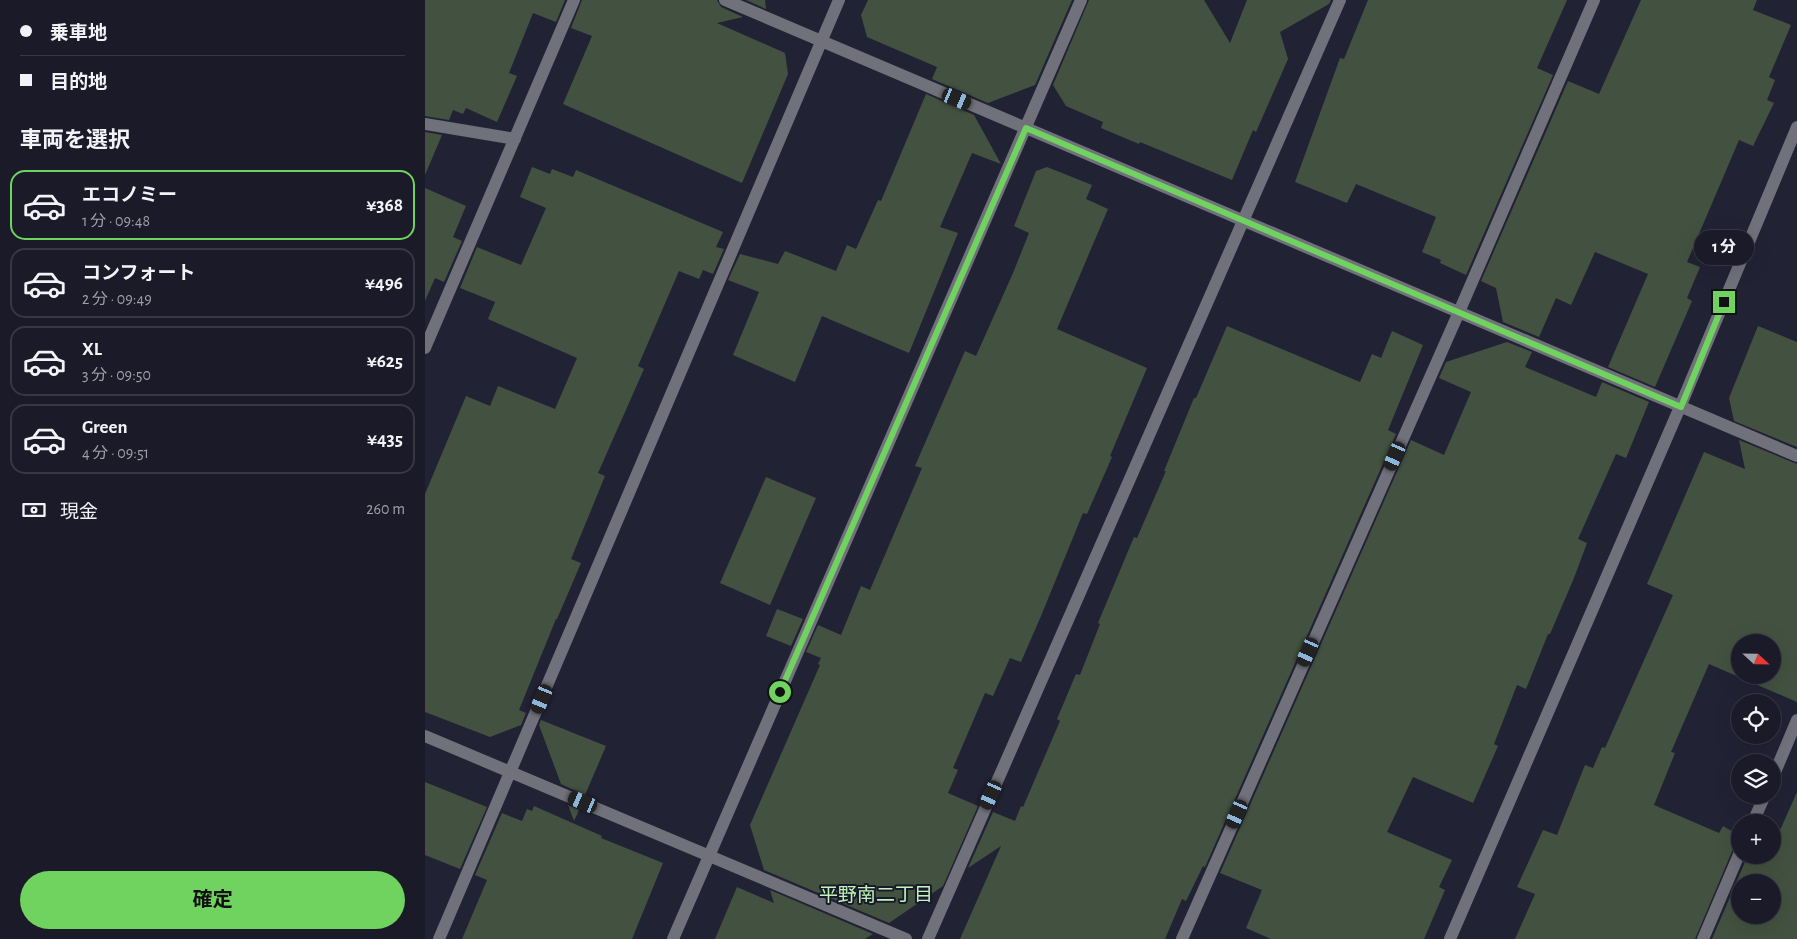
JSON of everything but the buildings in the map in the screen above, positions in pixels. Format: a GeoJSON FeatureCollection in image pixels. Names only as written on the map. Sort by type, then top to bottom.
{"type":"FeatureCollection","features":[{"type":"Feature","properties":{"kind":"street"},"geometry":{"type":"LineString","coordinates":[[425,348],[574,0]]}},
{"type":"Feature","properties":{"kind":"street"},"geometry":{"type":"LineString","coordinates":[[725,0],[1797,456]]}},
{"type":"Feature","properties":{"kind":"street"},"geometry":{"type":"LineString","coordinates":[[439,939],[839,0]]}},
{"type":"Feature","properties":{"kind":"street"},"geometry":{"type":"LineString","coordinates":[[673,939],[1081,0]]}},
{"type":"Feature","properties":{"kind":"street"},"geometry":{"type":"LineString","coordinates":[[928,939],[1341,0]]}},
{"type":"Feature","properties":{"kind":"street"},"geometry":{"type":"LineString","coordinates":[[1182,939],[1459,312],[1594,0]]}},
{"type":"Feature","properties":{"kind":"street"},"geometry":{"type":"LineString","coordinates":[[425,124],[515,139]]}},
{"type":"Feature","properties":{"kind":"street"},"geometry":{"type":"LineString","coordinates":[[1450,939],[1681,407],[1797,127]]}},
{"type":"Feature","properties":{"kind":"street"},"geometry":{"type":"LineString","coordinates":[[1781,758],[1797,720]]}},
{"type":"Feature","properties":{"kind":"street"},"geometry":{"type":"LineString","coordinates":[[425,736],[906,939]]}},
{"type":"Feature","properties":{"kind":"street"},"geometry":{"type":"LineString","coordinates":[[1703,939],[1735,864]]}},
{"type":"Feature","properties":{"kind":"district","name":"平野南二丁目"},"geometry":{"type":"Point","coordinates":[876,895]}},
{"type":"Feature","properties":{"kind":"route"},"geometry":{"type":"LineString","coordinates":[[780,692],[1026,128],[1681,407],[1724,302]]}}]}
